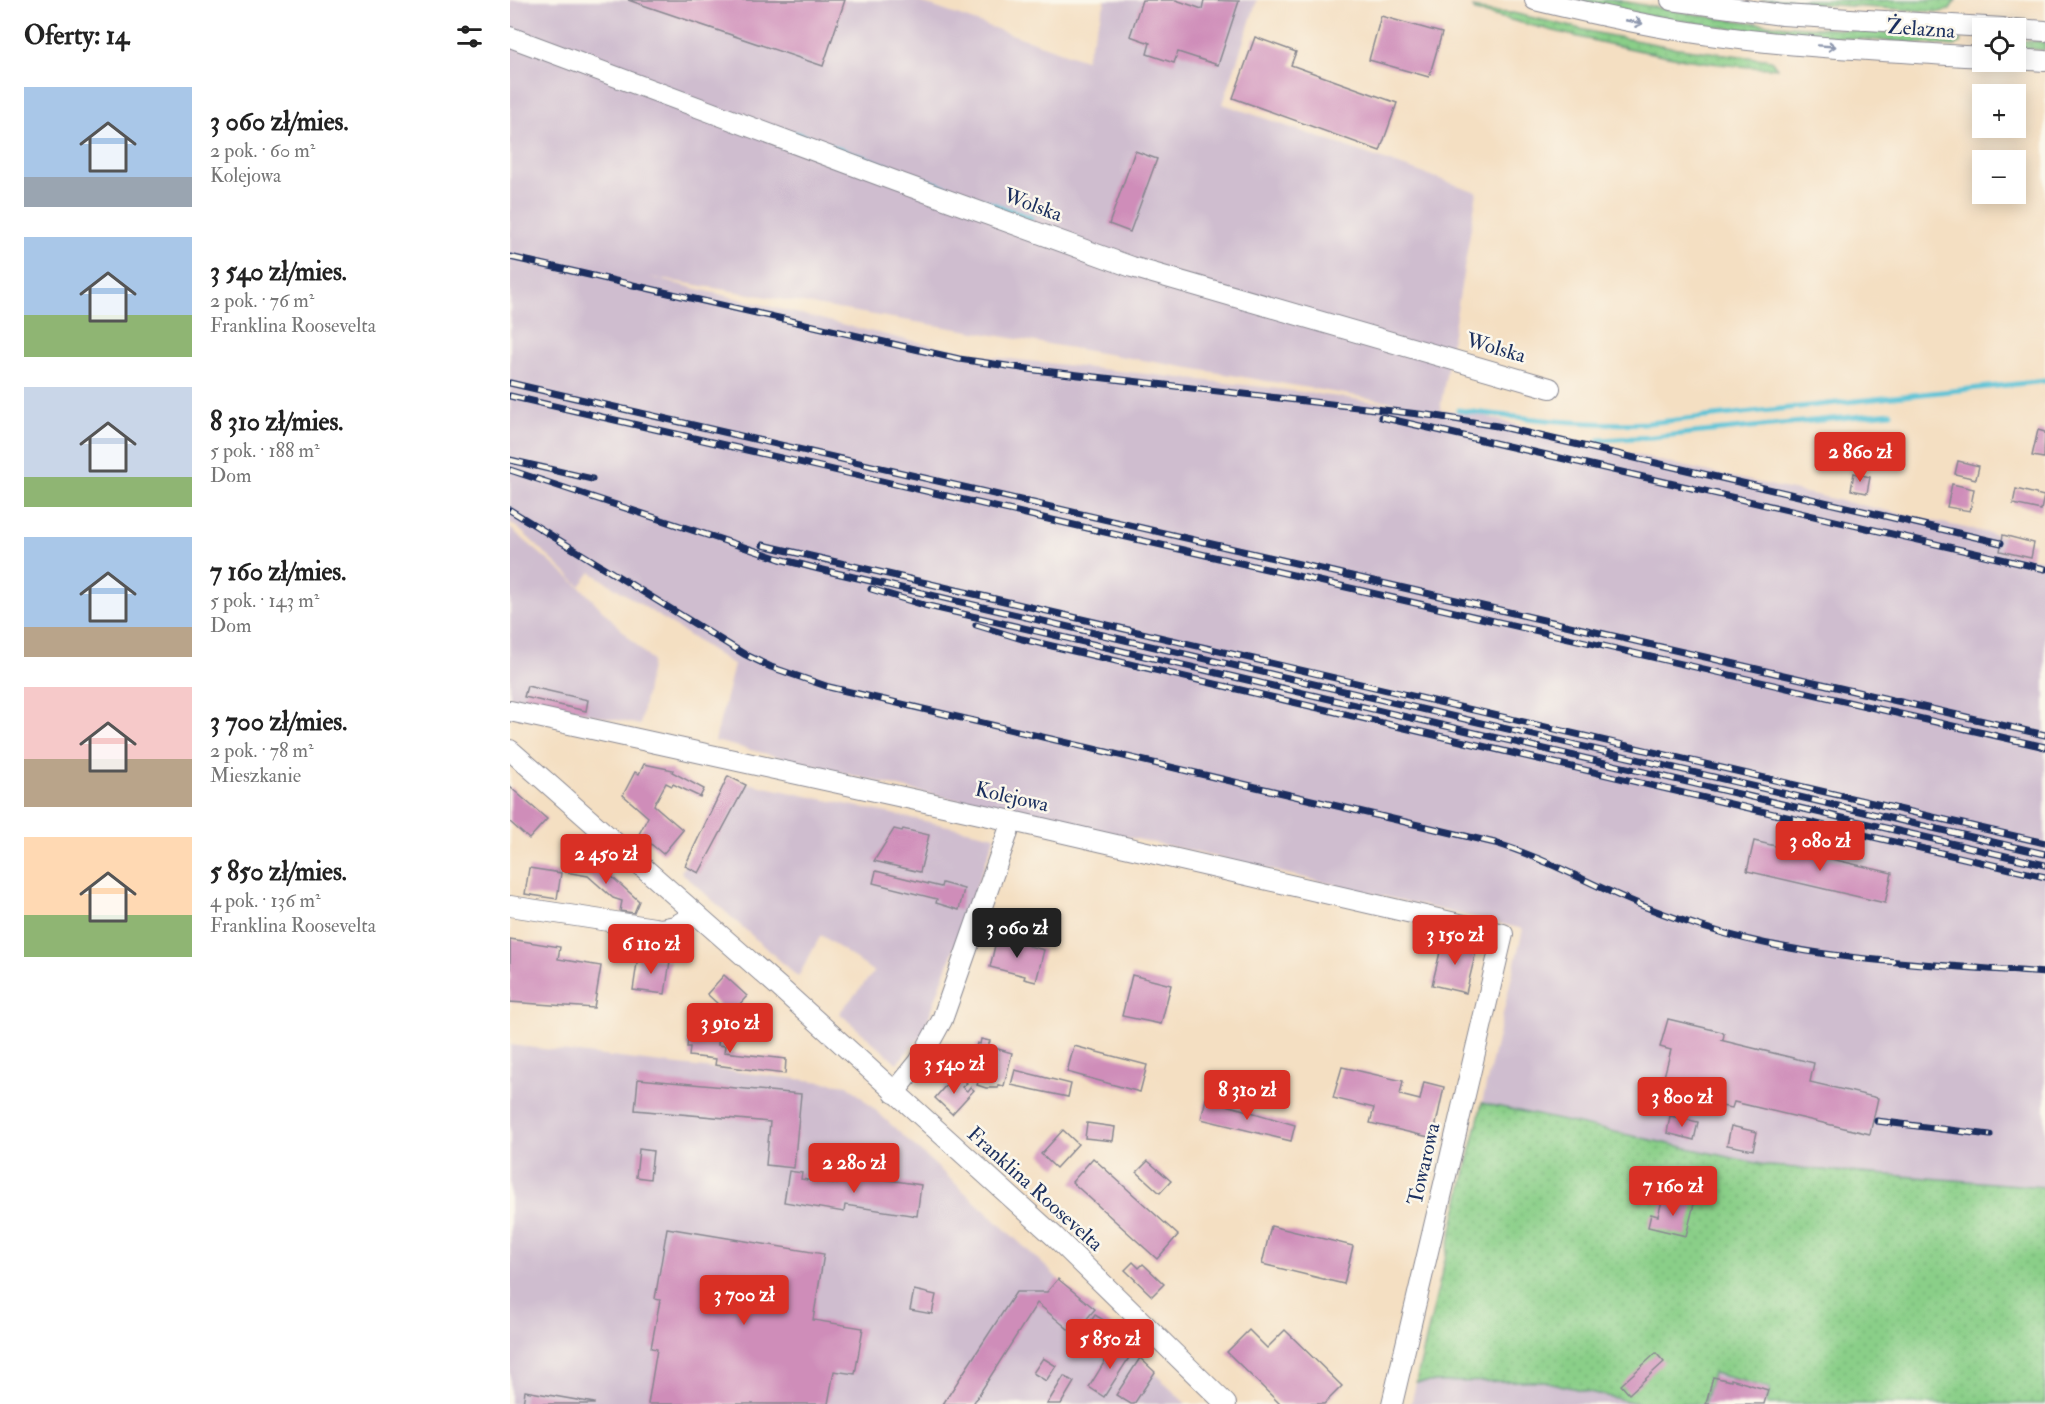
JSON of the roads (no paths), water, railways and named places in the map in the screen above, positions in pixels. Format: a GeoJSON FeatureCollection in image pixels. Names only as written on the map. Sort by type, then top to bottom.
{"type":"FeatureCollection","features":[{"type":"Feature","properties":{"kind":"street","name":"Żelazna"},"geometry":{"type":"LineString","coordinates":[[1536,0],[1636,22],[1710,35],[1760,41],[1972,56]]}},
{"type":"Feature","properties":{"kind":"street","name":"Żelazna"},"geometry":{"type":"LineString","coordinates":[[1671,0],[1782,15],[1972,26]]}},
{"type":"Feature","properties":{"kind":"street"},"geometry":{"type":"LineString","coordinates":[[2026,30],[2045,31]]}},
{"type":"Feature","properties":{"kind":"street","name":"Wolska"},"geometry":{"type":"LineString","coordinates":[[510,37],[1132,267],[1550,388]]}},
{"type":"Feature","properties":{"kind":"street"},"geometry":{"type":"LineString","coordinates":[[2026,60],[2045,61]]}},
{"type":"Feature","properties":{"kind":"street","name":"Kolejowa"},"geometry":{"type":"LineString","coordinates":[[510,711],[1012,821],[1503,934]]}},
{"type":"Feature","properties":{"kind":"street","name":"Franklina Roosevelta"},"geometry":{"type":"LineString","coordinates":[[510,750],[778,986],[1053,1236],[1226,1404]]}},
{"type":"Feature","properties":{"kind":"street"},"geometry":{"type":"LineString","coordinates":[[894,1092],[919,1062],[942,1020],[1012,821]]}},
{"type":"Feature","properties":{"kind":"street"},"geometry":{"type":"LineString","coordinates":[[510,906],[661,929],[675,926],[696,914]]}},
{"type":"Feature","properties":{"kind":"street","name":"Towarowa"},"geometry":{"type":"LineString","coordinates":[[1392,1404],[1503,934]]}},
{"type":"Feature","properties":{"kind":"waterway"},"geometry":{"type":"LineString","coordinates":[[795,133],[1031,218]]}},
{"type":"Feature","properties":{"kind":"waterway"},"geometry":{"type":"LineString","coordinates":[[1458,410],[1576,422],[1648,423],[2045,381]]}},
{"type":"Feature","properties":{"kind":"waterway"},"geometry":{"type":"LineString","coordinates":[[1599,440],[1652,437],[1891,413]]}},
{"type":"Feature","properties":{"kind":"railway"},"geometry":{"type":"LineString","coordinates":[[510,257],[959,359],[1035,370],[1436,416],[1497,426],[2001,543]]}},
{"type":"Feature","properties":{"kind":"railway"},"geometry":{"type":"LineString","coordinates":[[510,383],[2045,735]]}},
{"type":"Feature","properties":{"kind":"railway"},"geometry":{"type":"LineString","coordinates":[[510,396],[2045,747]]}},
{"type":"Feature","properties":{"kind":"railway"},"geometry":{"type":"LineString","coordinates":[[1381,417],[2045,569]]}},
{"type":"Feature","properties":{"kind":"railway"},"geometry":{"type":"LineString","coordinates":[[510,460],[592,479]]}},
{"type":"Feature","properties":{"kind":"railway"},"geometry":{"type":"LineString","coordinates":[[510,470],[780,559],[819,569],[2045,854]]}},
{"type":"Feature","properties":{"kind":"railway"},"geometry":{"type":"LineString","coordinates":[[510,510],[744,654],[771,667],[829,687],[1495,843],[1546,862],[1657,912],[1747,939],[1789,948],[1874,960],[2045,973]]}},
{"type":"Feature","properties":{"kind":"railway"},"geometry":{"type":"LineString","coordinates":[[763,545],[2045,843]]}},
{"type":"Feature","properties":{"kind":"railway"},"geometry":{"type":"LineString","coordinates":[[871,589],[924,605],[2045,865]]}},
{"type":"Feature","properties":{"kind":"railway"},"geometry":{"type":"LineString","coordinates":[[976,625],[1022,639],[2045,877]]}},
{"type":"Feature","properties":{"kind":"railway"},"geometry":{"type":"LineString","coordinates":[[1877,1121],[1990,1135]]}}]}
